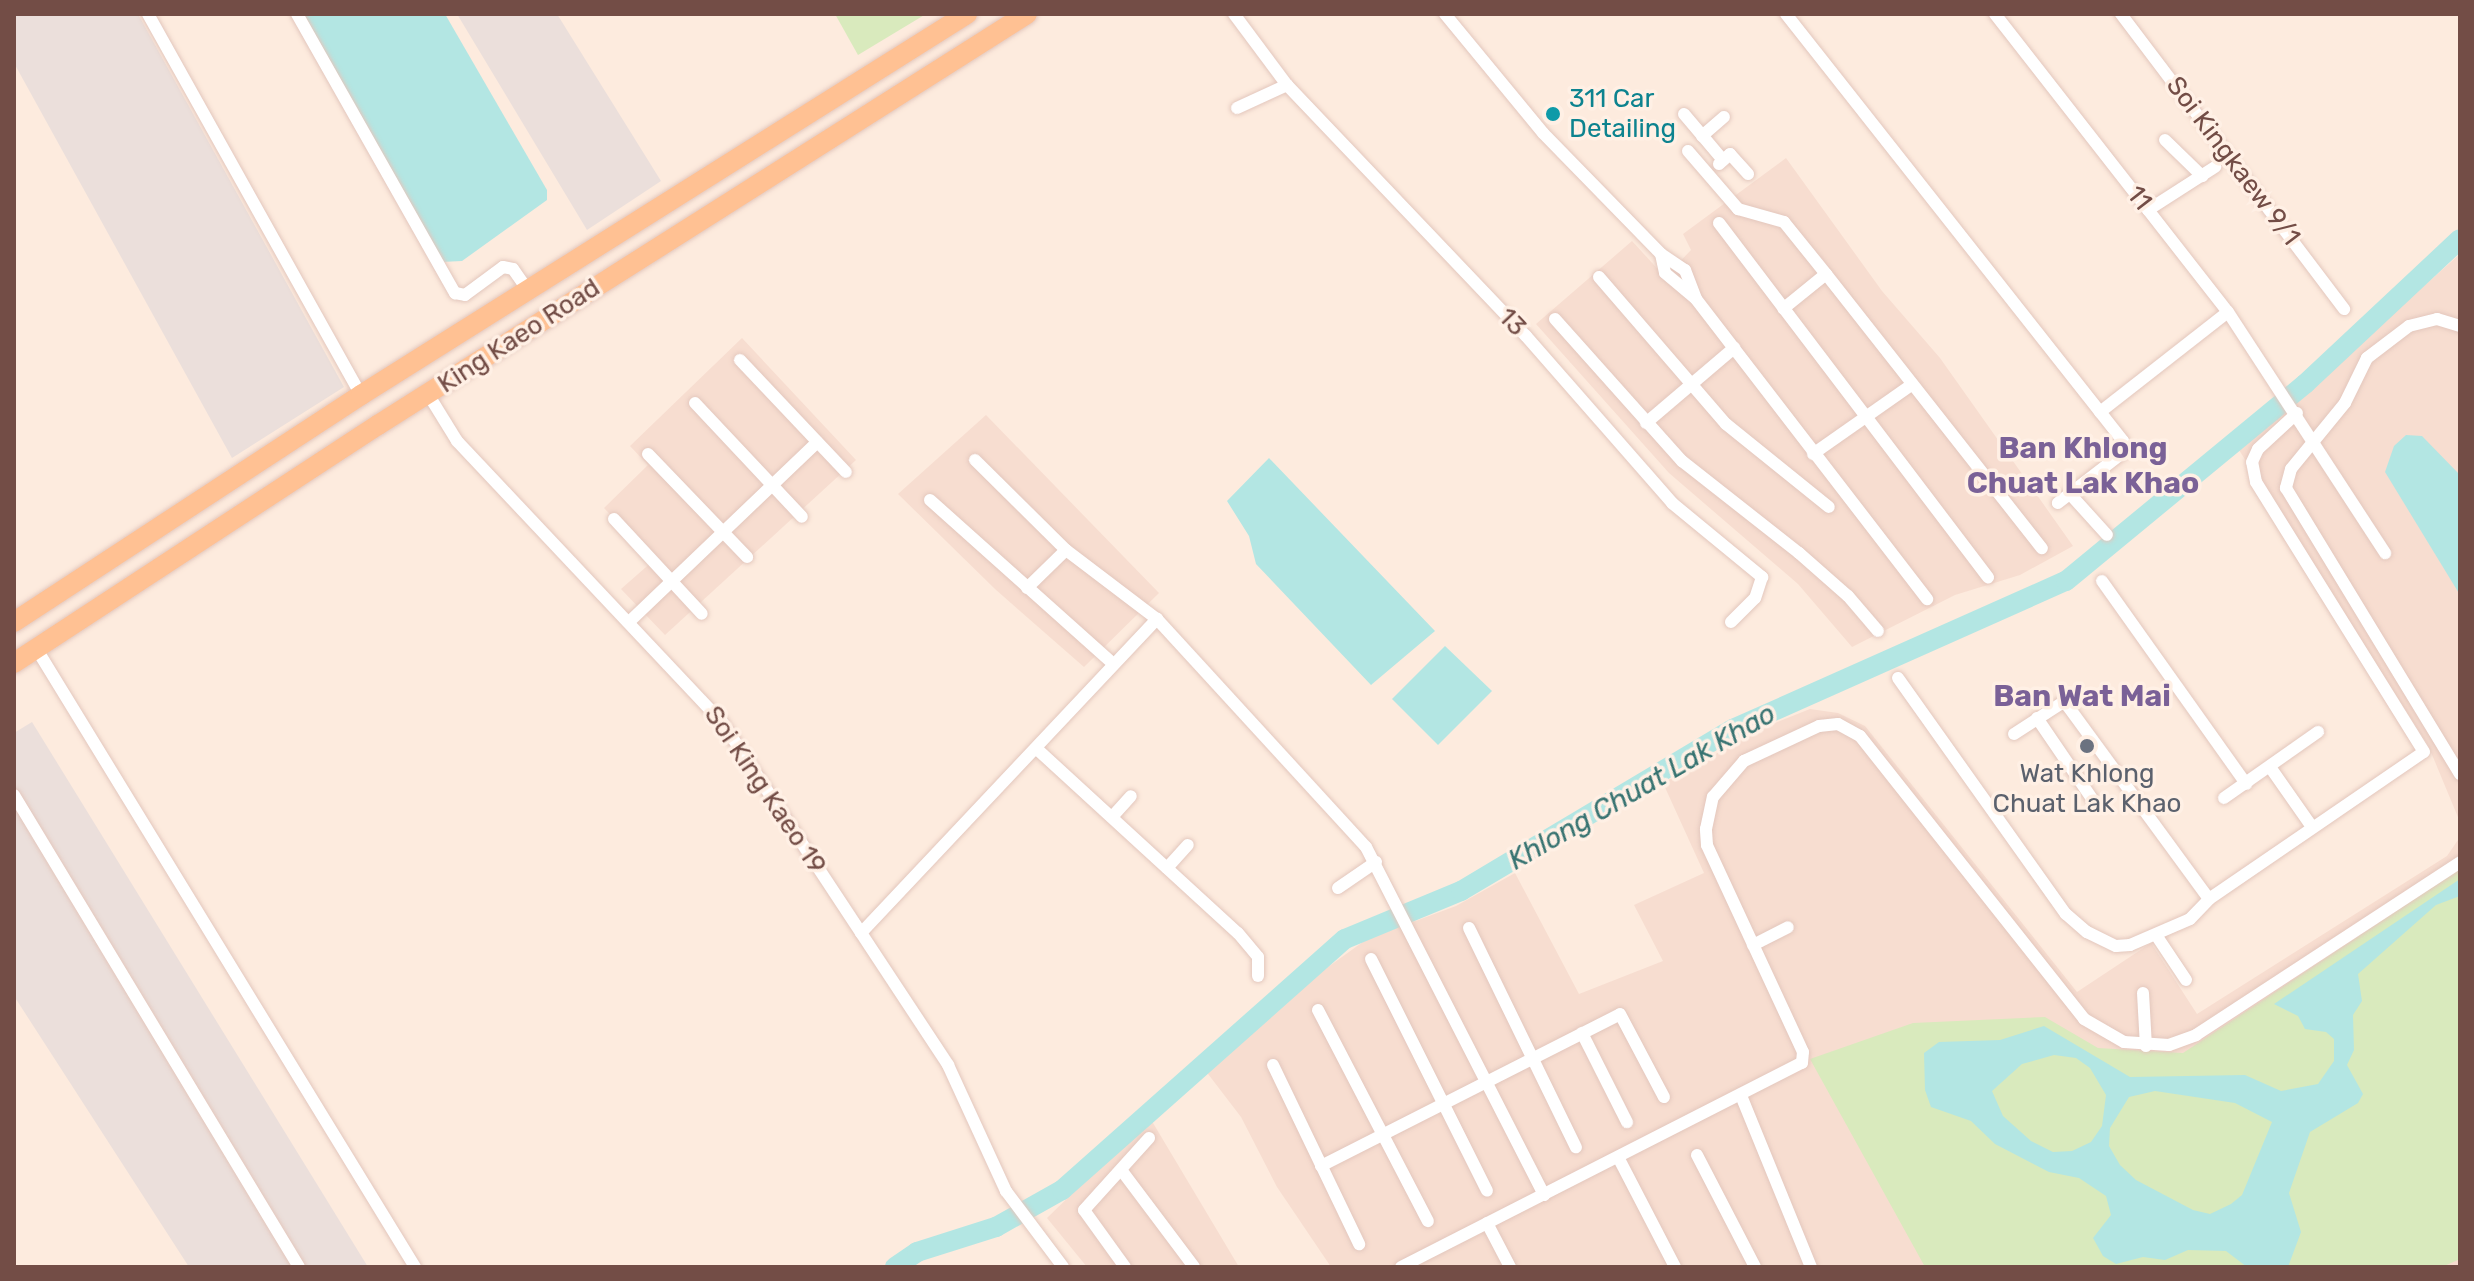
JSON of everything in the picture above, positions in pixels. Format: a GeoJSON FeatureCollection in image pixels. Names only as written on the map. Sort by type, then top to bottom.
{"type":"FeatureCollection","features":[{"type":"Feature","properties":{"kind":"main road","name":"King Kaeo Road"},"geometry":{"type":"LineString","coordinates":[[14,622],[361,395],[967,14]]}},
{"type":"Feature","properties":{"kind":"main road","name":"King Kaeo Road"},"geometry":{"type":"LineString","coordinates":[[14,663],[428,394],[1027,14]]}},
{"type":"Feature","properties":{"kind":"street"},"geometry":{"type":"LineString","coordinates":[[148,14],[361,395]]}},
{"type":"Feature","properties":{"kind":"street"},"geometry":{"type":"LineString","coordinates":[[297,14],[455,293],[465,295],[503,267],[513,269],[529,292]]}},
{"type":"Feature","properties":{"kind":"street","name":"13"},"geometry":{"type":"LineString","coordinates":[[1234,14],[1287,85],[1526,336],[1672,503],[1762,577],[1755,598],[1731,622]]}},
{"type":"Feature","properties":{"kind":"street"},"geometry":{"type":"LineString","coordinates":[[1445,14],[1543,133],[1661,254],[1665,273],[1696,299],[1927,599]]}},
{"type":"Feature","properties":{"kind":"street"},"geometry":{"type":"LineString","coordinates":[[1786,14],[2100,412],[2125,451],[2058,503]]}},
{"type":"Feature","properties":{"kind":"street","name":"11"},"geometry":{"type":"LineString","coordinates":[[1995,14],[2228,312],[2315,440],[2385,553]]}},
{"type":"Feature","properties":{"kind":"street","name":"Soi Kingkaew 9/1"},"geometry":{"type":"LineString","coordinates":[[2121,14],[2344,309]]}},
{"type":"Feature","properties":{"kind":"street"},"geometry":{"type":"LineString","coordinates":[[1237,108],[1287,85]]}},
{"type":"Feature","properties":{"kind":"street"},"geometry":{"type":"LineString","coordinates":[[1684,114],[1723,160]]}},
{"type":"Feature","properties":{"kind":"street"},"geometry":{"type":"LineString","coordinates":[[1702,136],[1724,117]]}},
{"type":"Feature","properties":{"kind":"street"},"geometry":{"type":"LineString","coordinates":[[2165,140],[2202,176]]}},
{"type":"Feature","properties":{"kind":"street"},"geometry":{"type":"LineString","coordinates":[[1688,151],[1738,209],[1784,222],[2042,548]]}},
{"type":"Feature","properties":{"kind":"street"},"geometry":{"type":"LineString","coordinates":[[1707,173],[1730,154],[1748,174]]}},
{"type":"Feature","properties":{"kind":"street"},"geometry":{"type":"LineString","coordinates":[[2148,210],[2215,167]]}},
{"type":"Feature","properties":{"kind":"street"},"geometry":{"type":"LineString","coordinates":[[1719,223],[1988,577]]}},
{"type":"Feature","properties":{"kind":"street"},"geometry":{"type":"LineString","coordinates":[[1783,309],[1826,274]]}},
{"type":"Feature","properties":{"kind":"street"},"geometry":{"type":"LineString","coordinates":[[1599,277],[1726,424],[1829,507]]}},
{"type":"Feature","properties":{"kind":"street"},"geometry":{"type":"LineString","coordinates":[[2100,412],[2228,312]]}},
{"type":"Feature","properties":{"kind":"street"},"geometry":{"type":"LineString","coordinates":[[1555,319],[1646,423],[1700,478],[1848,596],[1878,631]]}},
{"type":"Feature","properties":{"kind":"street"},"geometry":{"type":"LineString","coordinates":[[2460,326],[2437,319],[2409,326],[2367,358],[2345,403],[2291,469],[2286,488],[2460,774]]}},
{"type":"Feature","properties":{"kind":"street"},"geometry":{"type":"LineString","coordinates":[[1646,423],[1734,348]]}},
{"type":"Feature","properties":{"kind":"street"},"geometry":{"type":"LineString","coordinates":[[740,360],[846,472]]}},
{"type":"Feature","properties":{"kind":"street"},"geometry":{"type":"LineString","coordinates":[[1813,454],[1911,385]]}},
{"type":"Feature","properties":{"kind":"street","name":"Soi King Kaeo 19"},"geometry":{"type":"LineString","coordinates":[[428,394],[457,441],[722,722],[948,1065],[1006,1191],[1063,1267]]}},
{"type":"Feature","properties":{"kind":"street"},"geometry":{"type":"LineString","coordinates":[[695,403],[802,517]]}},
{"type":"Feature","properties":{"kind":"street"},"geometry":{"type":"LineString","coordinates":[[1898,678],[2066,914],[2116,946],[2156,935],[2190,919],[2209,899],[2425,749],[2256,482],[2252,462],[2258,449],[2294,408]]}},
{"type":"Feature","properties":{"kind":"street"},"geometry":{"type":"LineString","coordinates":[[630,621],[817,442]]}},
{"type":"Feature","properties":{"kind":"street"},"geometry":{"type":"LineString","coordinates":[[648,454],[747,557]]}},
{"type":"Feature","properties":{"kind":"street"},"geometry":{"type":"LineString","coordinates":[[975,460],[1066,550],[1157,619],[1376,862],[1544,1195]]}},
{"type":"Feature","properties":{"kind":"street"},"geometry":{"type":"LineString","coordinates":[[2070,494],[2107,535]]}},
{"type":"Feature","properties":{"kind":"street"},"geometry":{"type":"LineString","coordinates":[[930,500],[1109,660]]}},
{"type":"Feature","properties":{"kind":"street"},"geometry":{"type":"LineString","coordinates":[[614,519],[702,614]]}},
{"type":"Feature","properties":{"kind":"street"},"geometry":{"type":"LineString","coordinates":[[1027,588],[1066,550]]}},
{"type":"Feature","properties":{"kind":"street"},"geometry":{"type":"LineString","coordinates":[[2102,581],[2246,784]]}},
{"type":"Feature","properties":{"kind":"street"},"geometry":{"type":"LineString","coordinates":[[861,933],[1038,750],[1157,619]]}},
{"type":"Feature","properties":{"kind":"street"},"geometry":{"type":"LineString","coordinates":[[36,648],[415,1267]]}},
{"type":"Feature","properties":{"kind":"street"},"geometry":{"type":"LineString","coordinates":[[2014,734],[2037,718],[2067,705],[2209,899]]}},
{"type":"Feature","properties":{"kind":"street"},"geometry":{"type":"LineString","coordinates":[[2037,718],[2095,803]]}},
{"type":"Feature","properties":{"kind":"street"},"geometry":{"type":"LineString","coordinates":[[1401,1267],[1798,1069],[1803,1052],[1707,845],[1713,797],[1744,761],[1819,726],[1838,724],[1875,753],[2084,1019],[2124,1042],[2146,1046],[2196,1035],[2460,862]]}},
{"type":"Feature","properties":{"kind":"street"},"geometry":{"type":"LineString","coordinates":[[2224,798],[2318,732]]}},
{"type":"Feature","properties":{"kind":"street"},"geometry":{"type":"LineString","coordinates":[[1038,750],[1254,951],[1258,976]]}},
{"type":"Feature","properties":{"kind":"street"},"geometry":{"type":"LineString","coordinates":[[2270,767],[2312,827]]}},
{"type":"Feature","properties":{"kind":"street"},"geometry":{"type":"LineString","coordinates":[[14,795],[299,1267]]}},
{"type":"Feature","properties":{"kind":"street"},"geometry":{"type":"LineString","coordinates":[[1112,817],[1131,796]]}},
{"type":"Feature","properties":{"kind":"street"},"geometry":{"type":"LineString","coordinates":[[1167,868],[1188,845]]}},
{"type":"Feature","properties":{"kind":"street"},"geometry":{"type":"LineString","coordinates":[[1338,888],[1376,862]]}},
{"type":"Feature","properties":{"kind":"street"},"geometry":{"type":"LineString","coordinates":[[1753,945],[1788,927]]}},
{"type":"Feature","properties":{"kind":"street"},"geometry":{"type":"LineString","coordinates":[[1469,928],[1576,1147]]}},
{"type":"Feature","properties":{"kind":"street"},"geometry":{"type":"LineString","coordinates":[[2156,935],[2186,980]]}},
{"type":"Feature","properties":{"kind":"street"},"geometry":{"type":"LineString","coordinates":[[1371,959],[1487,1191]]}},
{"type":"Feature","properties":{"kind":"street"},"geometry":{"type":"LineString","coordinates":[[2143,993],[2146,1046]]}},
{"type":"Feature","properties":{"kind":"street"},"geometry":{"type":"LineString","coordinates":[[1318,1010],[1428,1221]]}},
{"type":"Feature","properties":{"kind":"street"},"geometry":{"type":"LineString","coordinates":[[1321,1166],[1620,1014],[1664,1097]]}},
{"type":"Feature","properties":{"kind":"street"},"geometry":{"type":"LineString","coordinates":[[1582,1033],[1627,1122]]}},
{"type":"Feature","properties":{"kind":"street"},"geometry":{"type":"LineString","coordinates":[[1273,1065],[1359,1244]]}},
{"type":"Feature","properties":{"kind":"street"},"geometry":{"type":"LineString","coordinates":[[1742,1098],[1811,1267]]}},
{"type":"Feature","properties":{"kind":"street"},"geometry":{"type":"LineString","coordinates":[[1125,1267],[1084,1210],[1149,1138]]}},
{"type":"Feature","properties":{"kind":"street"},"geometry":{"type":"LineString","coordinates":[[1697,1155],[1755,1267]]}},
{"type":"Feature","properties":{"kind":"street"},"geometry":{"type":"LineString","coordinates":[[1618,1157],[1675,1267]]}},
{"type":"Feature","properties":{"kind":"street"},"geometry":{"type":"LineString","coordinates":[[1122,1171],[1194,1267]]}},
{"type":"Feature","properties":{"kind":"street"},"geometry":{"type":"LineString","coordinates":[[1487,1223],[1510,1267]]}},
{"type":"Feature","properties":{"kind":"shaded area"},"geometry":{"type":"Polygon","coordinates":[[[14,14],[138,14],[344,387],[232,458],[14,63],[14,14]]]}},
{"type":"Feature","properties":{"kind":"shaded area"},"geometry":{"type":"Polygon","coordinates":[[[457,14],[557,14],[661,181],[587,230],[457,14]]]}},
{"type":"Feature","properties":{"kind":"shaded area"},"geometry":{"type":"Polygon","coordinates":[[[1786,158],[1882,291],[1940,358],[2073,546],[2020,575],[1955,595],[1852,647],[1798,584],[1669,473],[1536,324],[1632,241],[1665,277],[1691,250],[1683,234],[1786,158]]]}},
{"type":"Feature","properties":{"kind":"shaded area"},"geometry":{"type":"Polygon","coordinates":[[[2460,254],[2460,822],[2428,745],[2239,450],[2460,254]]]}},
{"type":"Feature","properties":{"kind":"shaded area"},"geometry":{"type":"Polygon","coordinates":[[[742,338],[856,460],[665,635],[621,589],[654,560],[604,508],[648,465],[630,446],[742,338]]]}},
{"type":"Feature","properties":{"kind":"shaded area"},"geometry":{"type":"Polygon","coordinates":[[[986,415],[1159,593],[1084,667],[995,589],[898,494],[986,415]]]}},
{"type":"Feature","properties":{"kind":"shaded area"},"geometry":{"type":"Polygon","coordinates":[[[1810,709],[1838,713],[1865,726],[2077,992],[2151,943],[2197,1014],[2447,856],[2460,837],[2460,1267],[1331,1267],[1277,1187],[1241,1117],[1205,1070],[1296,990],[1367,939],[1456,906],[1515,873],[1579,994],[1663,961],[1634,905],[1704,873],[1663,783],[1765,727],[1810,709]]]}},
{"type":"Feature","properties":{"kind":"shaded area"},"geometry":{"type":"Polygon","coordinates":[[[32,722],[368,1267],[189,1267],[14,996],[14,733],[32,722]]]}},
{"type":"Feature","properties":{"kind":"shaded area"},"geometry":{"type":"Polygon","coordinates":[[[1150,1118],[1239,1267],[1087,1267],[1047,1218],[1150,1118]]]}},
{"type":"Feature","properties":{"kind":"green space"},"geometry":{"type":"Polygon","coordinates":[[[835,14],[926,14],[858,55],[835,14]]]}},
{"type":"Feature","properties":{"kind":"green space"},"geometry":{"type":"Polygon","coordinates":[[[2460,869],[2460,1259],[2442,1267],[1925,1267],[1810,1059],[1913,1023],[2045,1017],[2098,1048],[2183,1053],[2460,869]]]}},
{"type":"Feature","properties":{"kind":"water"},"geometry":{"type":"Polygon","coordinates":[[[304,14],[445,14],[547,190],[547,200],[462,261],[441,262],[304,14]]]}},
{"type":"Feature","properties":{"kind":"water"},"geometry":{"type":"Polygon","coordinates":[[[2406,435],[2422,436],[2460,475],[2460,595],[2385,472],[2394,446],[2406,435]]]}},
{"type":"Feature","properties":{"kind":"water"},"geometry":{"type":"Polygon","coordinates":[[[1269,458],[1435,631],[1371,685],[1256,564],[1249,536],[1227,501],[1269,458]]]}},
{"type":"Feature","properties":{"kind":"water"},"geometry":{"type":"Polygon","coordinates":[[[1445,646],[1492,691],[1438,745],[1392,699],[1445,646]]]}},
{"type":"Feature","properties":{"kind":"water"},"geometry":{"type":"Polygon","coordinates":[[[2460,879],[2460,896],[2436,905],[2358,974],[2362,1001],[2353,1015],[2354,1050],[2347,1065],[2363,1094],[2358,1103],[2310,1132],[2289,1193],[2301,1232],[2288,1267],[2247,1267],[2226,1251],[2188,1250],[2165,1260],[2143,1257],[2116,1264],[2103,1256],[2093,1238],[2111,1215],[2106,1196],[2079,1178],[2049,1172],[1995,1144],[1971,1121],[1931,1107],[1925,1090],[1924,1053],[1939,1042],[2000,1040],[2044,1026],[2130,1077],[2245,1075],[2281,1091],[2318,1084],[2334,1061],[2334,1039],[2326,1032],[2305,1029],[2298,1016],[2274,1004],[2460,879]],[[2054,1055],[2022,1064],[1992,1091],[2003,1116],[2031,1141],[2053,1152],[2072,1151],[2091,1142],[2102,1126],[2106,1095],[2090,1068],[2076,1058],[2054,1055]],[[2155,1091],[2129,1097],[2110,1128],[2109,1146],[2120,1165],[2136,1180],[2193,1210],[2210,1214],[2231,1204],[2242,1195],[2272,1122],[2235,1103],[2155,1091]]]}},
{"type":"Feature","properties":{"kind":"waterway","name":"Khlong Chuat Lak Khao"},"geometry":{"type":"LineString","coordinates":[[895,1267],[917,1252],[996,1227],[1062,1190],[1345,939],[1461,891],[1733,729],[2066,581],[2305,384],[2460,239]]}},
{"type":"Feature","properties":{"kind":"place","name":"311 Car Detailing"},"geometry":{"type":"Point","coordinates":[1553,114]}},
{"type":"Feature","properties":{"kind":"place","name":"Wat Khlong Chuat Lak Khao"},"geometry":{"type":"Point","coordinates":[2087,746]}},
{"type":"Feature","properties":{"kind":"district","name":"Ban Khlong Chuat Lak Khao"},"geometry":{"type":"Point","coordinates":[2083,465]}},
{"type":"Feature","properties":{"kind":"district","name":"Ban Wat Mai"},"geometry":{"type":"Point","coordinates":[2082,696]}}]}
